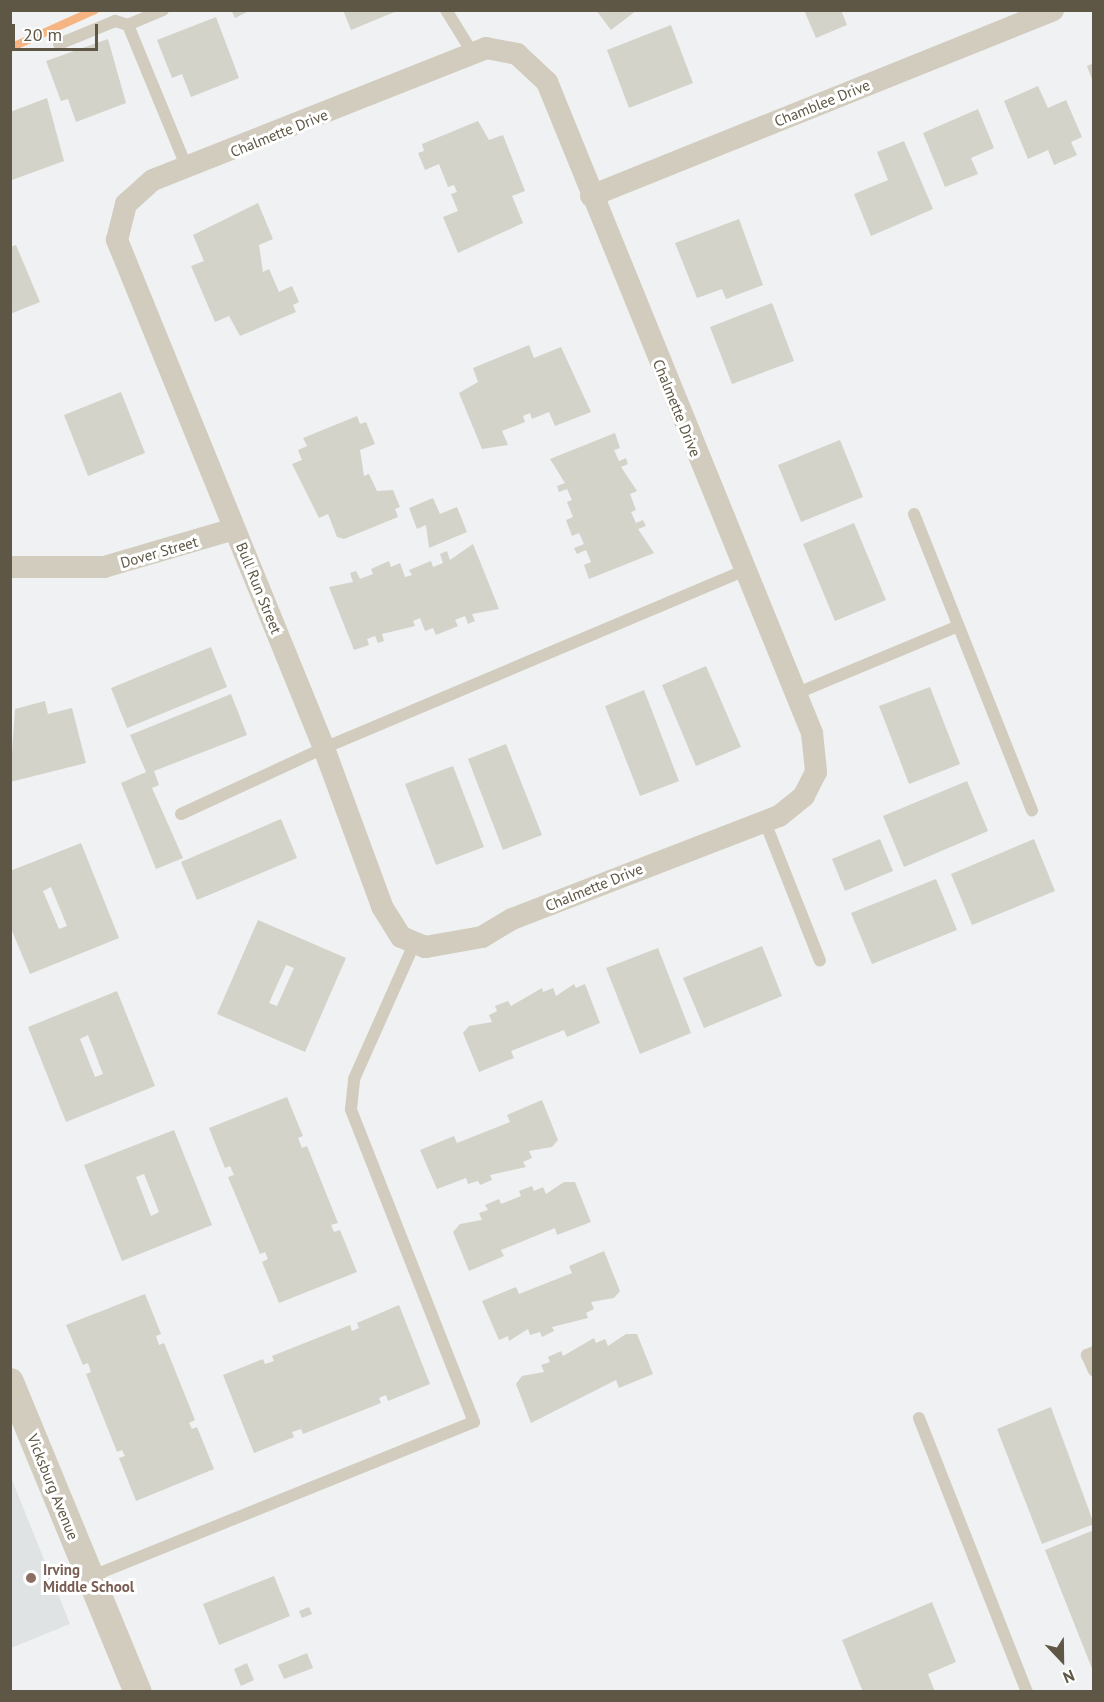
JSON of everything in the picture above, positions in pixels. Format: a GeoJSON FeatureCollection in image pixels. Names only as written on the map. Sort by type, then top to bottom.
{"type":"FeatureCollection","features":[{"type":"Feature","properties":{"kind":"street","name":"Chamblee Drive"},"geometry":{"type":"LineString","coordinates":[[591,196],[1053,10]]}},
{"type":"Feature","properties":{"kind":"street","name":"Chalmette Drive"},"geometry":{"type":"LineString","coordinates":[[119,225],[136,192],[187,168],[472,52],[517,54],[538,70],[743,571],[812,733],[816,772],[804,796],[765,822],[464,943],[414,944]]}},
{"type":"Feature","properties":{"kind":"street","name":"Bull Run Street"},"geometry":{"type":"LineString","coordinates":[[119,225],[119,255],[144,300],[234,529],[324,748],[382,906],[392,927],[414,944]]}},
{"type":"Feature","properties":{"kind":"street","name":"Dover Street"},"geometry":{"type":"LineString","coordinates":[[10,567],[104,567],[234,529]]}},
{"type":"Feature","properties":{"kind":"street","name":"Vicksburg Avenue"},"geometry":{"type":"LineString","coordinates":[[10,1382],[138,1692]]}},
{"type":"Feature","properties":{"kind":"lane"},"geometry":{"type":"LineString","coordinates":[[58,44],[115,21],[128,25],[163,10]]}},
{"type":"Feature","properties":{"kind":"lane"},"geometry":{"type":"LineString","coordinates":[[446,10],[472,52]]}},
{"type":"Feature","properties":{"kind":"lane"},"geometry":{"type":"LineString","coordinates":[[128,25],[187,168]]}},
{"type":"Feature","properties":{"kind":"lane"},"geometry":{"type":"LineString","coordinates":[[914,514],[1032,810]]}},
{"type":"Feature","properties":{"kind":"lane"},"geometry":{"type":"LineString","coordinates":[[181,814],[324,748],[743,571]]}},
{"type":"Feature","properties":{"kind":"lane"},"geometry":{"type":"LineString","coordinates":[[795,694],[958,626]]}},
{"type":"Feature","properties":{"kind":"lane"},"geometry":{"type":"LineString","coordinates":[[765,822],[820,961]]}},
{"type":"Feature","properties":{"kind":"lane"},"geometry":{"type":"LineString","coordinates":[[90,1577],[474,1422],[351,1109],[354,1079],[414,944]]}},
{"type":"Feature","properties":{"kind":"lane"},"geometry":{"type":"LineString","coordinates":[[1094,1352],[1087,1355],[1094,1371]]}},
{"type":"Feature","properties":{"kind":"lane"},"geometry":{"type":"LineString","coordinates":[[919,1418],[1027,1692]]}},
{"type":"Feature","properties":{"kind":"shaded area","name":"Irving Middle School"},"geometry":{"type":"Polygon","coordinates":[[[10,1475],[70,1624],[11,1648],[10,1648],[10,1475]]]}},
{"type":"Feature","properties":{"kind":"building"},"geometry":{"type":"Polygon","coordinates":[[[231,10],[251,10],[235,18],[231,10]]]}},
{"type":"Feature","properties":{"kind":"building"},"geometry":{"type":"Polygon","coordinates":[[[343,10],[397,10],[397,11],[351,30],[343,10]]]}},
{"type":"Feature","properties":{"kind":"building"},"geometry":{"type":"Polygon","coordinates":[[[596,10],[637,10],[611,30],[596,10]]]}},
{"type":"Feature","properties":{"kind":"building"},"geometry":{"type":"Polygon","coordinates":[[[804,10],[841,10],[847,25],[816,38],[804,10]]]}},
{"type":"Feature","properties":{"kind":"building"},"geometry":{"type":"Polygon","coordinates":[[[216,17],[239,78],[191,97],[182,74],[172,78],[157,40],[216,17]]]}},
{"type":"Feature","properties":{"kind":"building"},"geometry":{"type":"Polygon","coordinates":[[[671,25],[693,83],[629,108],[607,50],[671,25]]]}},
{"type":"Feature","properties":{"kind":"building"},"geometry":{"type":"Polygon","coordinates":[[[108,39],[126,103],[76,122],[68,99],[61,101],[46,61],[108,39]]]}},
{"type":"Feature","properties":{"kind":"building"},"geometry":{"type":"Polygon","coordinates":[[[1094,63],[1094,82],[1093,82],[1087,66],[1094,63]]]}},
{"type":"Feature","properties":{"kind":"building"},"geometry":{"type":"Polygon","coordinates":[[[1038,86],[1048,108],[1066,100],[1082,137],[1071,142],[1077,155],[1054,165],[1048,150],[1028,159],[1004,101],[1038,86]]]}},
{"type":"Feature","properties":{"kind":"building"},"geometry":{"type":"Polygon","coordinates":[[[47,98],[64,161],[12,180],[10,112],[47,98]]]}},
{"type":"Feature","properties":{"kind":"building"},"geometry":{"type":"Polygon","coordinates":[[[978,109],[994,148],[971,158],[978,174],[945,187],[923,133],[978,109]]]}},
{"type":"Feature","properties":{"kind":"building"},"geometry":{"type":"Polygon","coordinates":[[[478,121],[489,140],[503,135],[525,191],[512,196],[523,223],[458,253],[443,217],[458,211],[451,194],[457,192],[454,185],[448,187],[439,164],[425,170],[418,153],[424,151],[422,144],[478,121]]]}},
{"type":"Feature","properties":{"kind":"building"},"geometry":{"type":"Polygon","coordinates":[[[904,141],[933,209],[871,236],[854,194],[888,180],[877,152],[904,141]]]}},
{"type":"Feature","properties":{"kind":"building"},"geometry":{"type":"Polygon","coordinates":[[[258,203],[273,239],[259,245],[263,272],[269,269],[279,292],[292,286],[299,302],[293,305],[296,312],[240,336],[229,316],[215,322],[191,266],[204,261],[193,235],[258,203]]]}},
{"type":"Feature","properties":{"kind":"building"},"geometry":{"type":"Polygon","coordinates":[[[739,219],[763,285],[726,299],[722,289],[697,298],[675,243],[739,219]]]}},
{"type":"Feature","properties":{"kind":"building"},"geometry":{"type":"Polygon","coordinates":[[[16,245],[40,302],[10,314],[10,247],[16,245]]]}},
{"type":"Feature","properties":{"kind":"building"},"geometry":{"type":"Polygon","coordinates":[[[772,303],[794,361],[732,384],[710,327],[772,303]]]}},
{"type":"Feature","properties":{"kind":"building"},"geometry":{"type":"Polygon","coordinates":[[[529,345],[534,358],[561,347],[591,412],[555,426],[549,412],[532,419],[530,413],[523,416],[525,422],[502,431],[508,445],[482,449],[459,393],[478,382],[473,368],[529,345]]]}},
{"type":"Feature","properties":{"kind":"building"},"geometry":{"type":"Polygon","coordinates":[[[121,392],[145,453],[88,476],[64,415],[121,392]]]}},
{"type":"Feature","properties":{"kind":"building"},"geometry":{"type":"Polygon","coordinates":[[[357,416],[360,424],[366,422],[375,444],[360,450],[364,476],[369,474],[377,491],[393,490],[400,507],[395,509],[398,517],[344,539],[337,537],[328,514],[319,518],[292,464],[302,460],[298,450],[307,446],[303,438],[357,416]]]}},
{"type":"Feature","properties":{"kind":"building"},"geometry":{"type":"Polygon","coordinates":[[[615,433],[620,448],[614,450],[619,461],[626,458],[628,464],[621,467],[637,491],[630,494],[636,510],[631,512],[636,523],[643,520],[646,526],[638,529],[654,553],[589,579],[584,565],[591,562],[586,550],[577,554],[574,548],[584,544],[579,533],[572,536],[566,520],[573,517],[567,502],[572,500],[567,489],[559,492],[557,486],[565,483],[550,459],[615,433]]]}},
{"type":"Feature","properties":{"kind":"building"},"geometry":{"type":"Polygon","coordinates":[[[840,440],[863,497],[801,522],[778,465],[840,440]]]}},
{"type":"Feature","properties":{"kind":"building"},"geometry":{"type":"Polygon","coordinates":[[[433,498],[440,514],[457,507],[467,532],[429,548],[426,525],[417,529],[409,508],[433,498]]]}},
{"type":"Feature","properties":{"kind":"building"},"geometry":{"type":"Polygon","coordinates":[[[854,523],[886,600],[835,621],[803,544],[854,523]]]}},
{"type":"Feature","properties":{"kind":"building"},"geometry":{"type":"Polygon","coordinates":[[[473,544],[499,609],[472,614],[475,621],[468,624],[465,616],[455,620],[458,626],[436,635],[433,628],[425,631],[420,618],[413,621],[415,626],[382,634],[384,641],[378,643],[375,636],[367,639],[369,645],[354,650],[329,587],[353,582],[350,573],[356,571],[360,579],[373,574],[371,569],[389,561],[391,567],[400,563],[405,577],[412,575],[409,570],[431,561],[433,567],[443,563],[440,554],[447,551],[450,560],[473,544]]]}},
{"type":"Feature","properties":{"kind":"building"},"geometry":{"type":"Polygon","coordinates":[[[211,647],[227,687],[127,728],[111,688],[211,647]]]}},
{"type":"Feature","properties":{"kind":"building"},"geometry":{"type":"Polygon","coordinates":[[[706,666],[741,747],[696,766],[662,685],[706,666]]]}},
{"type":"Feature","properties":{"kind":"building"},"geometry":{"type":"Polygon","coordinates":[[[930,687],[960,764],[909,784],[879,706],[930,687]]]}},
{"type":"Feature","properties":{"kind":"building"},"geometry":{"type":"Polygon","coordinates":[[[644,690],[679,781],[640,796],[605,706],[644,690]]]}},
{"type":"Feature","properties":{"kind":"building"},"geometry":{"type":"Polygon","coordinates":[[[231,694],[247,735],[154,771],[159,785],[152,788],[183,858],[156,869],[121,783],[146,772],[130,735],[231,694]]]}},
{"type":"Feature","properties":{"kind":"building"},"geometry":{"type":"Polygon","coordinates":[[[45,701],[48,714],[72,708],[86,763],[10,782],[15,709],[45,701]]]}},
{"type":"Feature","properties":{"kind":"building"},"geometry":{"type":"Polygon","coordinates":[[[506,744],[542,835],[503,850],[468,759],[506,744]]]}},
{"type":"Feature","properties":{"kind":"building"},"geometry":{"type":"Polygon","coordinates":[[[453,766],[484,847],[436,865],[405,784],[453,766]]]}},
{"type":"Feature","properties":{"kind":"building"},"geometry":{"type":"Polygon","coordinates":[[[967,781],[988,831],[904,867],[883,816],[967,781]]]}},
{"type":"Feature","properties":{"kind":"building"},"geometry":{"type":"Polygon","coordinates":[[[281,819],[297,858],[197,900],[181,862],[281,819]]]}},
{"type":"Feature","properties":{"kind":"building"},"geometry":{"type":"Polygon","coordinates":[[[880,839],[893,871],[845,891],[832,859],[880,839]]]}},
{"type":"Feature","properties":{"kind":"building"},"geometry":{"type":"Polygon","coordinates":[[[1034,839],[1055,891],[972,925],[951,874],[1034,839]]]}},
{"type":"Feature","properties":{"kind":"building"},"geometry":{"type":"Polygon","coordinates":[[[81,843],[119,938],[30,974],[10,926],[10,871],[81,843]],[[51,887],[43,891],[59,929],[67,926],[51,887]]]}},
{"type":"Feature","properties":{"kind":"building"},"geometry":{"type":"Polygon","coordinates":[[[936,879],[957,930],[872,964],[851,913],[936,879]]]}},
{"type":"Feature","properties":{"kind":"building"},"geometry":{"type":"Polygon","coordinates":[[[258,920],[346,958],[305,1052],[217,1014],[258,920]],[[286,965],[269,1003],[277,1006],[294,968],[286,965]]]}},
{"type":"Feature","properties":{"kind":"building"},"geometry":{"type":"Polygon","coordinates":[[[762,946],[782,996],[704,1028],[683,978],[762,946]]]}},
{"type":"Feature","properties":{"kind":"building"},"geometry":{"type":"Polygon","coordinates":[[[658,948],[691,1033],[640,1054],[606,968],[658,948]]]}},
{"type":"Feature","properties":{"kind":"building"},"geometry":{"type":"Polygon","coordinates":[[[574,984],[576,988],[585,984],[600,1023],[567,1037],[564,1030],[511,1051],[514,1058],[479,1072],[463,1033],[469,1026],[492,1022],[489,1015],[497,1011],[495,1006],[508,1001],[511,1006],[542,988],[543,992],[553,988],[556,996],[574,984]]]}},
{"type":"Feature","properties":{"kind":"building"},"geometry":{"type":"Polygon","coordinates":[[[117,991],[155,1086],[66,1122],[28,1027],[117,991]],[[88,1035],[80,1039],[95,1077],[103,1074],[88,1035]]]}},
{"type":"Feature","properties":{"kind":"building"},"geometry":{"type":"Polygon","coordinates":[[[287,1097],[303,1136],[298,1138],[302,1148],[307,1146],[338,1223],[331,1225],[334,1232],[340,1230],[357,1272],[279,1303],[262,1262],[268,1259],[265,1252],[260,1254],[228,1177],[234,1175],[230,1166],[225,1168],[209,1128],[287,1097]]]}},
{"type":"Feature","properties":{"kind":"building"},"geometry":{"type":"Polygon","coordinates":[[[542,1100],[558,1140],[552,1147],[529,1151],[532,1158],[523,1162],[526,1167],[490,1175],[492,1180],[480,1185],[478,1181],[468,1184],[466,1178],[437,1189],[420,1150],[454,1136],[457,1143],[510,1122],[507,1115],[542,1100]]]}},
{"type":"Feature","properties":{"kind":"building"},"geometry":{"type":"Polygon","coordinates":[[[174,1130],[212,1225],[122,1261],[84,1165],[174,1130]],[[144,1174],[136,1177],[151,1216],[159,1212],[144,1174]]]}},
{"type":"Feature","properties":{"kind":"building"},"geometry":{"type":"Polygon","coordinates":[[[564,1182],[575,1182],[591,1222],[557,1235],[555,1228],[501,1250],[504,1256],[469,1271],[453,1232],[460,1224],[482,1220],[479,1213],[488,1210],[485,1205],[499,1199],[501,1204],[521,1196],[519,1191],[532,1186],[534,1191],[543,1187],[546,1194],[564,1182]]]}},
{"type":"Feature","properties":{"kind":"building"},"geometry":{"type":"Polygon","coordinates":[[[604,1251],[620,1291],[614,1298],[591,1302],[594,1309],[586,1313],[588,1318],[552,1327],[554,1331],[542,1337],[540,1332],[530,1335],[528,1329],[509,1341],[508,1336],[499,1340],[482,1301],[516,1287],[519,1294],[572,1273],[569,1266],[604,1251]]]}},
{"type":"Feature","properties":{"kind":"building"},"geometry":{"type":"Polygon","coordinates":[[[145,1294],[161,1334],[156,1336],[159,1345],[164,1343],[195,1420],[189,1423],[192,1429],[197,1427],[214,1469],[136,1501],[119,1458],[125,1456],[122,1450],[117,1452],[86,1374],[91,1372],[88,1363],[83,1365],[66,1325],[145,1294]]]}},
{"type":"Feature","properties":{"kind":"building"},"geometry":{"type":"Polygon","coordinates":[[[399,1305],[430,1384],[388,1401],[386,1395],[379,1398],[381,1403],[303,1434],[301,1429],[292,1432],[294,1437],[254,1453],[223,1375],[263,1359],[265,1364],[274,1361],[272,1356],[350,1325],[352,1331],[359,1328],[357,1323],[399,1305]]]}},
{"type":"Feature","properties":{"kind":"building"},"geometry":{"type":"Polygon","coordinates":[[[626,1334],[637,1334],[653,1374],[619,1388],[616,1380],[531,1423],[516,1384],[522,1376],[544,1372],[541,1365],[550,1362],[548,1357],[561,1351],[563,1356],[594,1338],[596,1343],[605,1339],[608,1346],[626,1334]]]}},
{"type":"Feature","properties":{"kind":"building"},"geometry":{"type":"Polygon","coordinates":[[[1051,1407],[1094,1524],[1042,1544],[997,1429],[1051,1407]]]}},
{"type":"Feature","properties":{"kind":"building"},"geometry":{"type":"Polygon","coordinates":[[[1094,1530],[1094,1671],[1093,1671],[1045,1550],[1094,1530]]]}},
{"type":"Feature","properties":{"kind":"building"},"geometry":{"type":"Polygon","coordinates":[[[274,1576],[290,1616],[219,1645],[203,1604],[274,1576]]]}},
{"type":"Feature","properties":{"kind":"building"},"geometry":{"type":"Polygon","coordinates":[[[932,1602],[956,1662],[928,1674],[935,1692],[863,1692],[842,1640],[932,1602]]]}},
{"type":"Feature","properties":{"kind":"building"},"geometry":{"type":"Polygon","coordinates":[[[309,1607],[312,1614],[302,1618],[299,1611],[309,1607]]]}},
{"type":"Feature","properties":{"kind":"building"},"geometry":{"type":"Polygon","coordinates":[[[307,1653],[313,1668],[284,1679],[278,1665],[307,1653]]]}},
{"type":"Feature","properties":{"kind":"building"},"geometry":{"type":"Polygon","coordinates":[[[247,1663],[254,1680],[241,1686],[234,1669],[247,1663]]]}},
{"type":"Feature","properties":{"kind":"waterway"},"geometry":{"type":"LineString","coordinates":[[10,48],[95,10]]}},
{"type":"Feature","properties":{"kind":"place","name":"Irving Middle School"},"geometry":{"type":"Point","coordinates":[31,1578]}}]}
